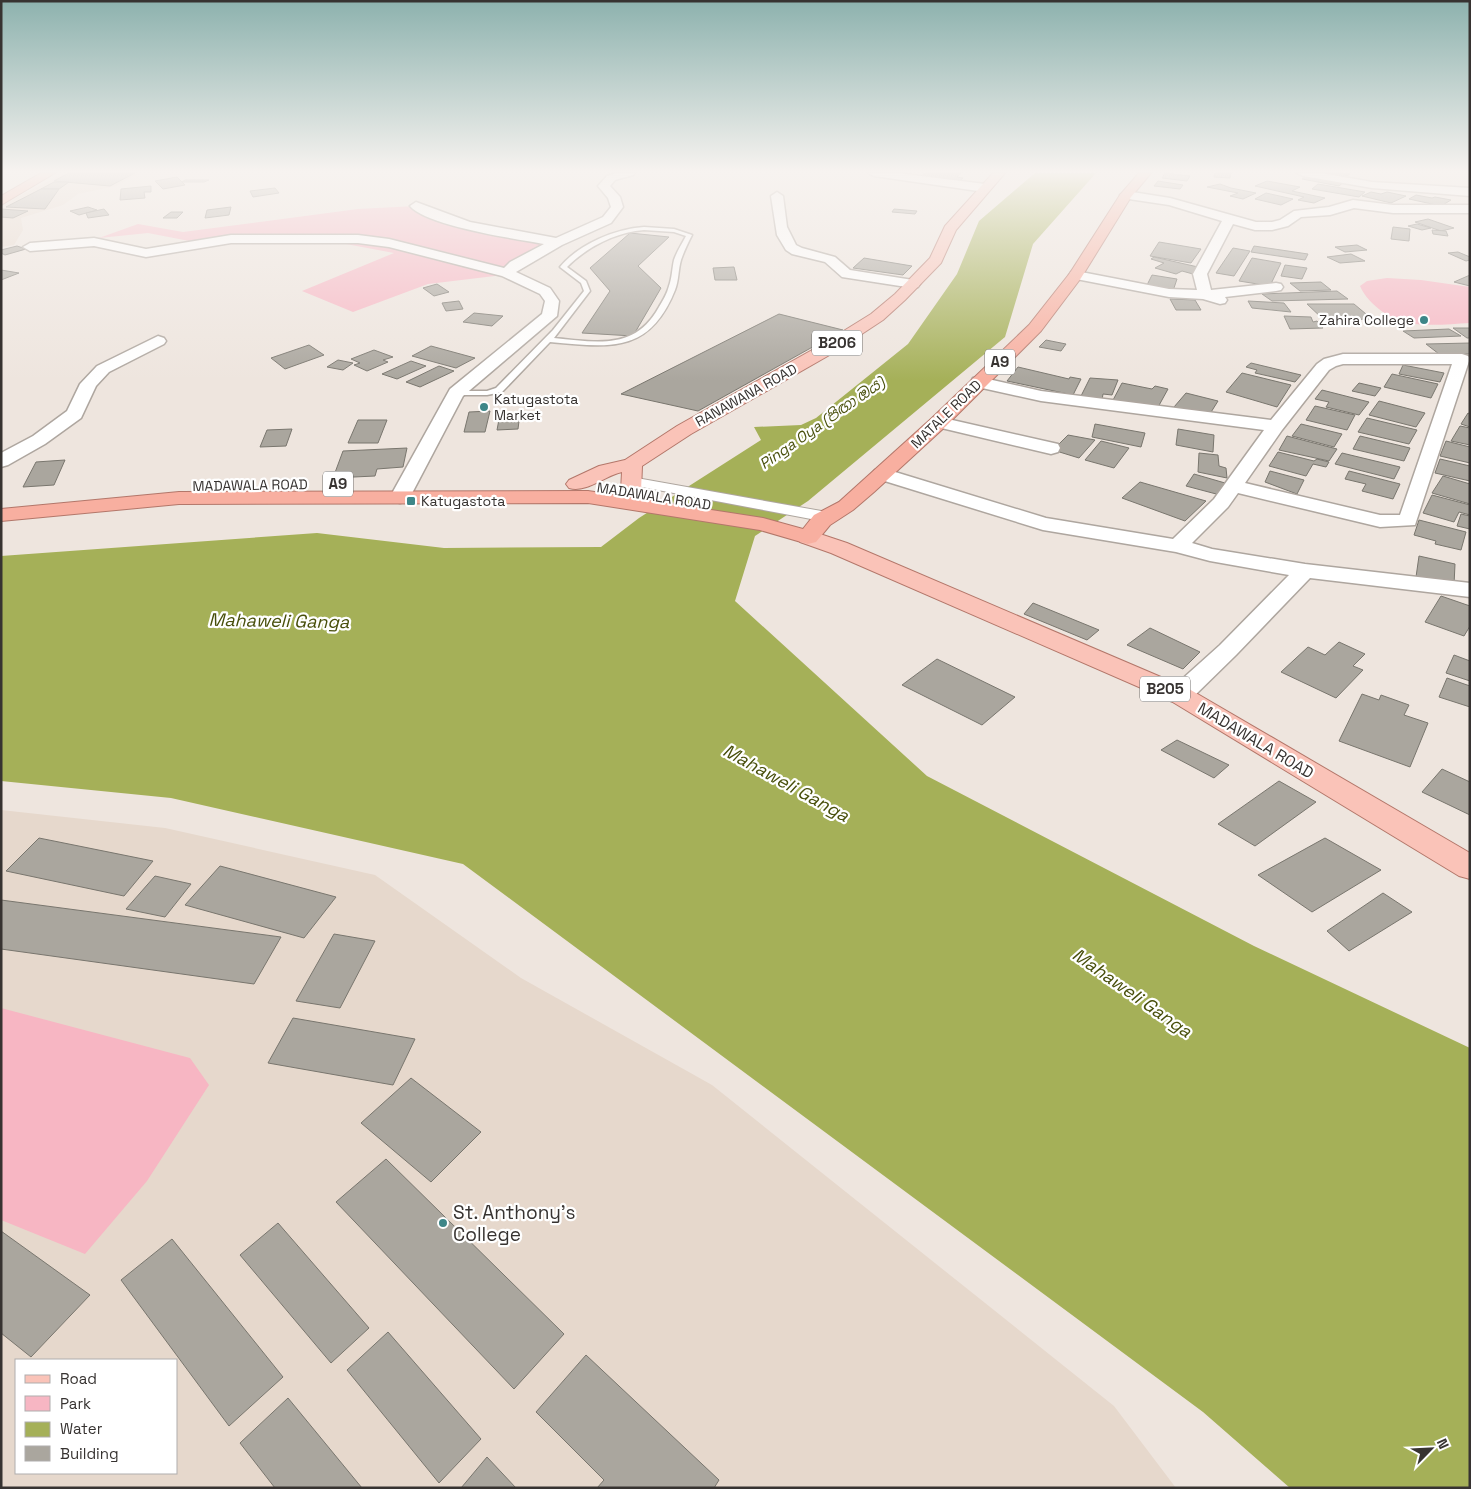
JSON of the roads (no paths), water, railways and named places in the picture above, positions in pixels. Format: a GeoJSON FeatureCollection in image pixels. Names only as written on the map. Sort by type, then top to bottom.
{"type":"FeatureCollection","features":[{"type":"Feature","properties":{"kind":"highway","name":"MATALE ROAD"},"geometry":{"type":"LineString","coordinates":[[808,538],[812,517],[846,506],[939,422],[1035,328],[1076,275],[1097,242]]}},
{"type":"Feature","properties":{"kind":"highway","name":"MADAWALA ROAD"},"geometry":{"type":"LineString","coordinates":[[1,503],[188,486],[582,491],[632,485],[808,538]]}},
{"type":"Feature","properties":{"kind":"highway","name":"MADAWALA ROAD"},"geometry":{"type":"LineString","coordinates":[[1,515],[179,498],[403,490]]}},
{"type":"Feature","properties":{"kind":"highway","name":"MADAWALA ROAD"},"geometry":{"type":"LineString","coordinates":[[670,498],[812,517]]}},
{"type":"Feature","properties":{"kind":"main road","name":"RANAWANA ROAD"},"geometry":{"type":"LineString","coordinates":[[632,485],[684,430],[861,329],[888,309],[936,260],[944,242]]}},
{"type":"Feature","properties":{"kind":"main road","name":"B206"},"geometry":{"type":"LineString","coordinates":[[582,491],[606,470],[632,485]]}},
{"type":"Feature","properties":{"kind":"main road","name":"MADAWALA ROAD"},"geometry":{"type":"LineString","coordinates":[[812,517],[826,536],[839,548]]}},
{"type":"Feature","properties":{"kind":"main road","name":"MADAWALA ROAD"},"geometry":{"type":"LineString","coordinates":[[808,538],[839,548],[1180,695],[1470,868]]}},
{"type":"Feature","properties":{"kind":"street"},"geometry":{"type":"LineString","coordinates":[[30,247],[88,242]]}},
{"type":"Feature","properties":{"kind":"street"},"geometry":{"type":"LineString","coordinates":[[96,242],[130,252],[146,252],[204,242]]}},
{"type":"Feature","properties":{"kind":"street"},"geometry":{"type":"LineString","coordinates":[[385,242],[507,273],[545,291],[552,301],[549,316],[456,393],[403,490]]}},
{"type":"Feature","properties":{"kind":"street"},"geometry":{"type":"LineString","coordinates":[[507,273],[515,265],[556,242]]}},
{"type":"Feature","properties":{"kind":"street"},"geometry":{"type":"LineString","coordinates":[[785,242],[790,248],[828,258],[834,262],[841,272],[847,274],[912,284]]}},
{"type":"Feature","properties":{"kind":"street"},"geometry":{"type":"LineString","coordinates":[[1205,295],[1200,274],[1217,242]]}},
{"type":"Feature","properties":{"kind":"street"},"geometry":{"type":"LineString","coordinates":[[1076,275],[1169,293],[1205,295],[1276,287]]}},
{"type":"Feature","properties":{"kind":"street"},"geometry":{"type":"LineString","coordinates":[[1205,295],[1238,305]]}},
{"type":"Feature","properties":{"kind":"street"},"geometry":{"type":"LineString","coordinates":[[1,461],[39,440],[75,414],[88,384],[104,368],[158,340]]}},
{"type":"Feature","properties":{"kind":"street"},"geometry":{"type":"LineString","coordinates":[[1178,546],[1221,503],[1276,426],[1323,367],[1330,362],[1343,359],[1466,359],[1408,521],[1380,521],[1234,486]]}},
{"type":"Feature","properties":{"kind":"street"},"geometry":{"type":"LineString","coordinates":[[979,382],[1041,396],[1276,426]]}},
{"type":"Feature","properties":{"kind":"street"},"geometry":{"type":"LineString","coordinates":[[939,422],[1051,448]]}},
{"type":"Feature","properties":{"kind":"street"},"geometry":{"type":"LineString","coordinates":[[882,474],[1043,524],[1178,546],[1210,555],[1305,571],[1470,590]]}},
{"type":"Feature","properties":{"kind":"street"},"geometry":{"type":"LineString","coordinates":[[1180,695],[1228,650],[1305,571]]}},
{"type":"Feature","properties":{"kind":"lane"},"geometry":{"type":"LineString","coordinates":[[456,393],[487,393],[499,390],[548,340],[587,291],[584,282],[563,267],[597,242]]}},
{"type":"Feature","properties":{"kind":"lane"},"geometry":{"type":"LineString","coordinates":[[548,340],[613,344],[633,339],[644,333],[671,292],[678,256],[685,242]]}},
{"type":"Feature","properties":{"kind":"water"},"geometry":{"type":"Polygon","coordinates":[[[970,242],[1034,242],[1005,337],[808,501],[755,536],[735,601],[927,776],[1254,946],[1470,1048],[1470,1488],[1290,1488],[1203,1412],[463,864],[171,798],[1,781],[1,556],[317,533],[444,548],[601,547],[639,518],[761,440],[754,427],[801,425],[816,418],[908,344],[957,274],[970,242]]]}},
{"type":"Feature","properties":{"kind":"place","name":"Zahira College"},"geometry":{"type":"Point","coordinates":[1424,320]}},
{"type":"Feature","properties":{"kind":"place","name":"Katugastota Market"},"geometry":{"type":"Point","coordinates":[484,407]}},
{"type":"Feature","properties":{"kind":"place","name":"Katugastota"},"geometry":{"type":"Point","coordinates":[411,501]}},
{"type":"Feature","properties":{"kind":"place","name":"St. Anthony's College"},"geometry":{"type":"Point","coordinates":[443,1223]}},
{"type":"Feature","properties":{"kind":"water label","name":"Pinga Oya (පිඟා ඔය)"},"geometry":{"type":"Point","coordinates":[822,423]}},
{"type":"Feature","properties":{"kind":"water label","name":"Mahaweli Ganga"},"geometry":{"type":"Point","coordinates":[279,621]}},
{"type":"Feature","properties":{"kind":"water label","name":"Mahaweli Ganga"},"geometry":{"type":"Point","coordinates":[786,783]}},
{"type":"Feature","properties":{"kind":"water label","name":"Mahaweli Ganga"},"geometry":{"type":"Point","coordinates":[1132,993]}}]}
